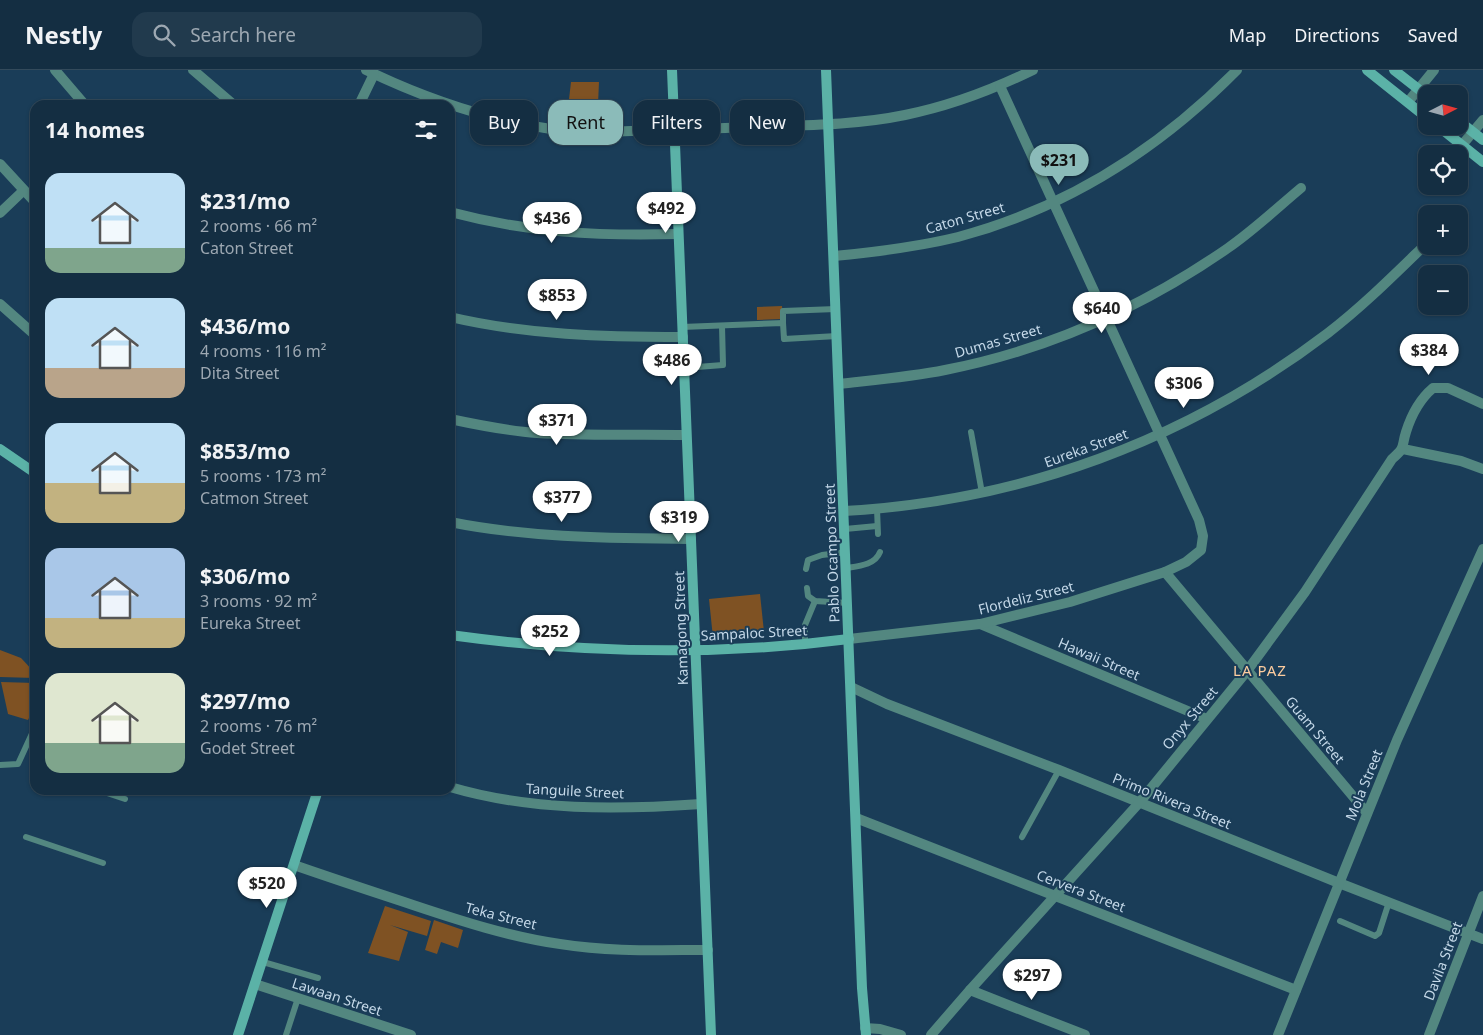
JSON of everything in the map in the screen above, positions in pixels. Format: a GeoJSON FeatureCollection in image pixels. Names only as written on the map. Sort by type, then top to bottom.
{"type":"FeatureCollection","features":[{"type":"Feature","properties":{"kind":"main road","name":"Kamagong Street"},"geometry":{"type":"LineString","coordinates":[[672,70],[674,100]]}},
{"type":"Feature","properties":{"kind":"main road","name":"Pablo Ocampo Street"},"geometry":{"type":"LineString","coordinates":[[826,70],[866,1032]]}},
{"type":"Feature","properties":{"kind":"main road"},"geometry":{"type":"LineString","coordinates":[[1367,70],[1418,110]]}},
{"type":"Feature","properties":{"kind":"main road"},"geometry":{"type":"LineString","coordinates":[[1394,70],[1418,89]]}},
{"type":"Feature","properties":{"kind":"main road"},"geometry":{"type":"LineString","coordinates":[[1468,128],[1483,140]]}},
{"type":"Feature","properties":{"kind":"main road"},"geometry":{"type":"LineString","coordinates":[[1449,135],[1462,145]]}},
{"type":"Feature","properties":{"kind":"main road","name":"Kamagong Street"},"geometry":{"type":"LineString","coordinates":[[675,145],[711,1035]]}},
{"type":"Feature","properties":{"kind":"main road"},"geometry":{"type":"LineString","coordinates":[[1468,150],[1483,162]]}},
{"type":"Feature","properties":{"kind":"main road"},"geometry":{"type":"LineString","coordinates":[[0,449],[30,470]]}},
{"type":"Feature","properties":{"kind":"main road","name":"Sampaloc Street"},"geometry":{"type":"LineString","coordinates":[[455,635],[565,646],[647,650],[696,650],[805,645],[849,639]]}},
{"type":"Feature","properties":{"kind":"main road"},"geometry":{"type":"LineString","coordinates":[[238,1035],[316,795]]}},
{"type":"Feature","properties":{"kind":"street"},"geometry":{"type":"LineString","coordinates":[[56,70],[81,100]]}},
{"type":"Feature","properties":{"kind":"street"},"geometry":{"type":"LineString","coordinates":[[193,70],[228,100]]}},
{"type":"Feature","properties":{"kind":"street"},"geometry":{"type":"LineString","coordinates":[[720,128],[828,124],[879,120],[912,114],[953,103],[1000,86],[1033,70]]}},
{"type":"Feature","properties":{"kind":"street","name":"Caton Street"},"geometry":{"type":"LineString","coordinates":[[834,256],[908,247],[958,237],[1006,222],[1053,203],[1087,186],[1152,145],[1183,121],[1237,70]]}},
{"type":"Feature","properties":{"kind":"street"},"geometry":{"type":"LineString","coordinates":[[1426,85],[1434,70]]}},
{"type":"Feature","properties":{"kind":"street"},"geometry":{"type":"LineString","coordinates":[[361,100],[372,71],[437,100]]}},
{"type":"Feature","properties":{"kind":"street"},"geometry":{"type":"LineString","coordinates":[[1000,86],[1160,435]]}},
{"type":"Feature","properties":{"kind":"street"},"geometry":{"type":"LineString","coordinates":[[1408,102],[1418,95]]}},
{"type":"Feature","properties":{"kind":"street"},"geometry":{"type":"LineString","coordinates":[[455,106],[518,123],[558,130],[594,132],[633,131]]}},
{"type":"Feature","properties":{"kind":"street"},"geometry":{"type":"LineString","coordinates":[[1462,145],[1483,120]]}},
{"type":"Feature","properties":{"kind":"street"},"geometry":{"type":"LineString","coordinates":[[0,164],[30,197]]}},
{"type":"Feature","properties":{"kind":"street","name":"Dumas Street"},"geometry":{"type":"LineString","coordinates":[[839,384],[903,377],[987,361],[1036,346],[1108,318],[1158,292],[1229,247],[1301,188]]}},
{"type":"Feature","properties":{"kind":"street"},"geometry":{"type":"LineString","coordinates":[[0,213],[23,191]]}},
{"type":"Feature","properties":{"kind":"street"},"geometry":{"type":"LineString","coordinates":[[455,214],[480,221],[557,232],[608,235],[678,234]]}},
{"type":"Feature","properties":{"kind":"street","name":"Eureka Street"},"geometry":{"type":"LineString","coordinates":[[844,511],[908,506],[982,493],[1036,480],[1099,460],[1160,435],[1218,405],[1275,371],[1328,333],[1418,251]]}},
{"type":"Feature","properties":{"kind":"street"},"geometry":{"type":"LineString","coordinates":[[0,304],[30,331]]}},
{"type":"Feature","properties":{"kind":"street"},"geometry":{"type":"LineString","coordinates":[[455,318],[548,333],[596,336],[682,332]]}},
{"type":"Feature","properties":{"kind":"street","name":"Onyx Street"},"geometry":{"type":"LineString","coordinates":[[932,1035],[970,990],[1139,803],[1247,671],[1305,592],[1392,459],[1403,449],[1406,432],[1422,397],[1433,388],[1448,388],[1483,404]]}},
{"type":"Feature","properties":{"kind":"street"},"geometry":{"type":"LineString","coordinates":[[455,420],[481,426],[535,433],[686,435]]}},
{"type":"Feature","properties":{"kind":"street","name":"Flordeliz Street"},"geometry":{"type":"LineString","coordinates":[[849,639],[980,624],[1070,602],[1165,572],[1186,562],[1201,550],[1203,536],[1199,520],[1160,435]]}},
{"type":"Feature","properties":{"kind":"street"},"geometry":{"type":"LineString","coordinates":[[1403,449],[1461,462],[1483,470]]}},
{"type":"Feature","properties":{"kind":"street"},"geometry":{"type":"LineString","coordinates":[[455,523],[503,531],[583,537],[691,540]]}},
{"type":"Feature","properties":{"kind":"street","name":"Mola Street"},"geometry":{"type":"LineString","coordinates":[[1278,1035],[1396,740],[1483,549]]}},
{"type":"Feature","properties":{"kind":"street","name":"Guam Street"},"geometry":{"type":"LineString","coordinates":[[1165,572],[1367,813]]}},
{"type":"Feature","properties":{"kind":"street","name":"Hawaii Street"},"geometry":{"type":"LineString","coordinates":[[980,624],[1207,719]]}},
{"type":"Feature","properties":{"kind":"street","name":"Primo Rivera Street"},"geometry":{"type":"LineString","coordinates":[[851,687],[887,704],[1058,770],[1339,884],[1483,939]]}},
{"type":"Feature","properties":{"kind":"street","name":"Tanguile Street"},"geometry":{"type":"LineString","coordinates":[[455,788],[480,796],[548,805],[614,808],[701,804]]}},
{"type":"Feature","properties":{"kind":"street","name":"Cervera Street"},"geometry":{"type":"LineString","coordinates":[[856,818],[1296,990]]}},
{"type":"Feature","properties":{"kind":"street","name":"Teka Street"},"geometry":{"type":"LineString","coordinates":[[294,866],[453,918],[516,936],[597,949],[645,952],[708,950]]}},
{"type":"Feature","properties":{"kind":"street","name":"Davila Street"},"geometry":{"type":"LineString","coordinates":[[1429,1035],[1483,896]]}},
{"type":"Feature","properties":{"kind":"street","name":"Lawaan Street"},"geometry":{"type":"LineString","coordinates":[[256,984],[411,1035]]}},
{"type":"Feature","properties":{"kind":"street"},"geometry":{"type":"LineString","coordinates":[[970,990],[1085,1035]]}},
{"type":"Feature","properties":{"kind":"street"},"geometry":{"type":"LineString","coordinates":[[866,1032],[880,1029],[901,1035]]}},
{"type":"Feature","properties":{"kind":"lane"},"geometry":{"type":"LineString","coordinates":[[836,309],[783,311],[784,339],[838,336]]}},
{"type":"Feature","properties":{"kind":"lane"},"geometry":{"type":"LineString","coordinates":[[682,332],[722,326],[783,323]]}},
{"type":"Feature","properties":{"kind":"lane"},"geometry":{"type":"LineString","coordinates":[[684,368],[723,365],[722,326]]}},
{"type":"Feature","properties":{"kind":"lane"},"geometry":{"type":"LineString","coordinates":[[971,432],[982,493]]}},
{"type":"Feature","properties":{"kind":"lane"},"geometry":{"type":"LineString","coordinates":[[877,509],[878,534]]}},
{"type":"Feature","properties":{"kind":"lane"},"geometry":{"type":"LineString","coordinates":[[845,529],[877,526]]}},
{"type":"Feature","properties":{"kind":"lane"},"geometry":{"type":"LineString","coordinates":[[806,569],[808,560],[822,555],[846,552]]}},
{"type":"Feature","properties":{"kind":"lane"},"geometry":{"type":"LineString","coordinates":[[846,568],[866,564],[874,560],[880,552]]}},
{"type":"Feature","properties":{"kind":"lane"},"geometry":{"type":"LineString","coordinates":[[807,588],[808,596],[815,601],[848,603]]}},
{"type":"Feature","properties":{"kind":"lane"},"geometry":{"type":"LineString","coordinates":[[805,645],[804,625],[815,601]]}},
{"type":"Feature","properties":{"kind":"lane"},"geometry":{"type":"LineString","coordinates":[[0,765],[18,764],[30,738]]}},
{"type":"Feature","properties":{"kind":"lane"},"geometry":{"type":"LineString","coordinates":[[1022,837],[1058,770]]}},
{"type":"Feature","properties":{"kind":"lane"},"geometry":{"type":"LineString","coordinates":[[112,795],[124,799]]}},
{"type":"Feature","properties":{"kind":"lane"},"geometry":{"type":"LineString","coordinates":[[26,837],[104,863]]}},
{"type":"Feature","properties":{"kind":"lane"},"geometry":{"type":"LineString","coordinates":[[1340,920],[1375,936],[1379,933],[1389,902]]}},
{"type":"Feature","properties":{"kind":"lane"},"geometry":{"type":"LineString","coordinates":[[263,962],[318,978]]}},
{"type":"Feature","properties":{"kind":"lane"},"geometry":{"type":"LineString","coordinates":[[286,1035],[298,998]]}},
{"type":"Feature","properties":{"kind":"shaded area"},"geometry":{"type":"Polygon","coordinates":[[[571,82],[599,82],[598,100],[569,100],[571,82]]]}},
{"type":"Feature","properties":{"kind":"shaded area"},"geometry":{"type":"Polygon","coordinates":[[[782,306],[783,319],[757,320],[757,307],[782,306]]]}},
{"type":"Feature","properties":{"kind":"shaded area"},"geometry":{"type":"Polygon","coordinates":[[[760,594],[764,632],[713,638],[709,599],[760,594]]]}},
{"type":"Feature","properties":{"kind":"shaded area"},"geometry":{"type":"Polygon","coordinates":[[[0,650],[21,658],[30,668],[30,678],[0,677],[0,650]]]}},
{"type":"Feature","properties":{"kind":"shaded area"},"geometry":{"type":"Polygon","coordinates":[[[1,682],[30,683],[30,716],[28,720],[8,714],[1,682]]]}},
{"type":"Feature","properties":{"kind":"shaded area"},"geometry":{"type":"Polygon","coordinates":[[[385,906],[431,921],[427,936],[390,925],[408,932],[399,961],[368,953],[385,906]]]}},
{"type":"Feature","properties":{"kind":"shaded area"},"geometry":{"type":"Polygon","coordinates":[[[434,920],[463,930],[458,948],[441,942],[437,954],[425,950],[434,920]]]}},
{"type":"Feature","properties":{"kind":"district","name":"LA PAZ"},"geometry":{"type":"Point","coordinates":[1260,671]}}]}
